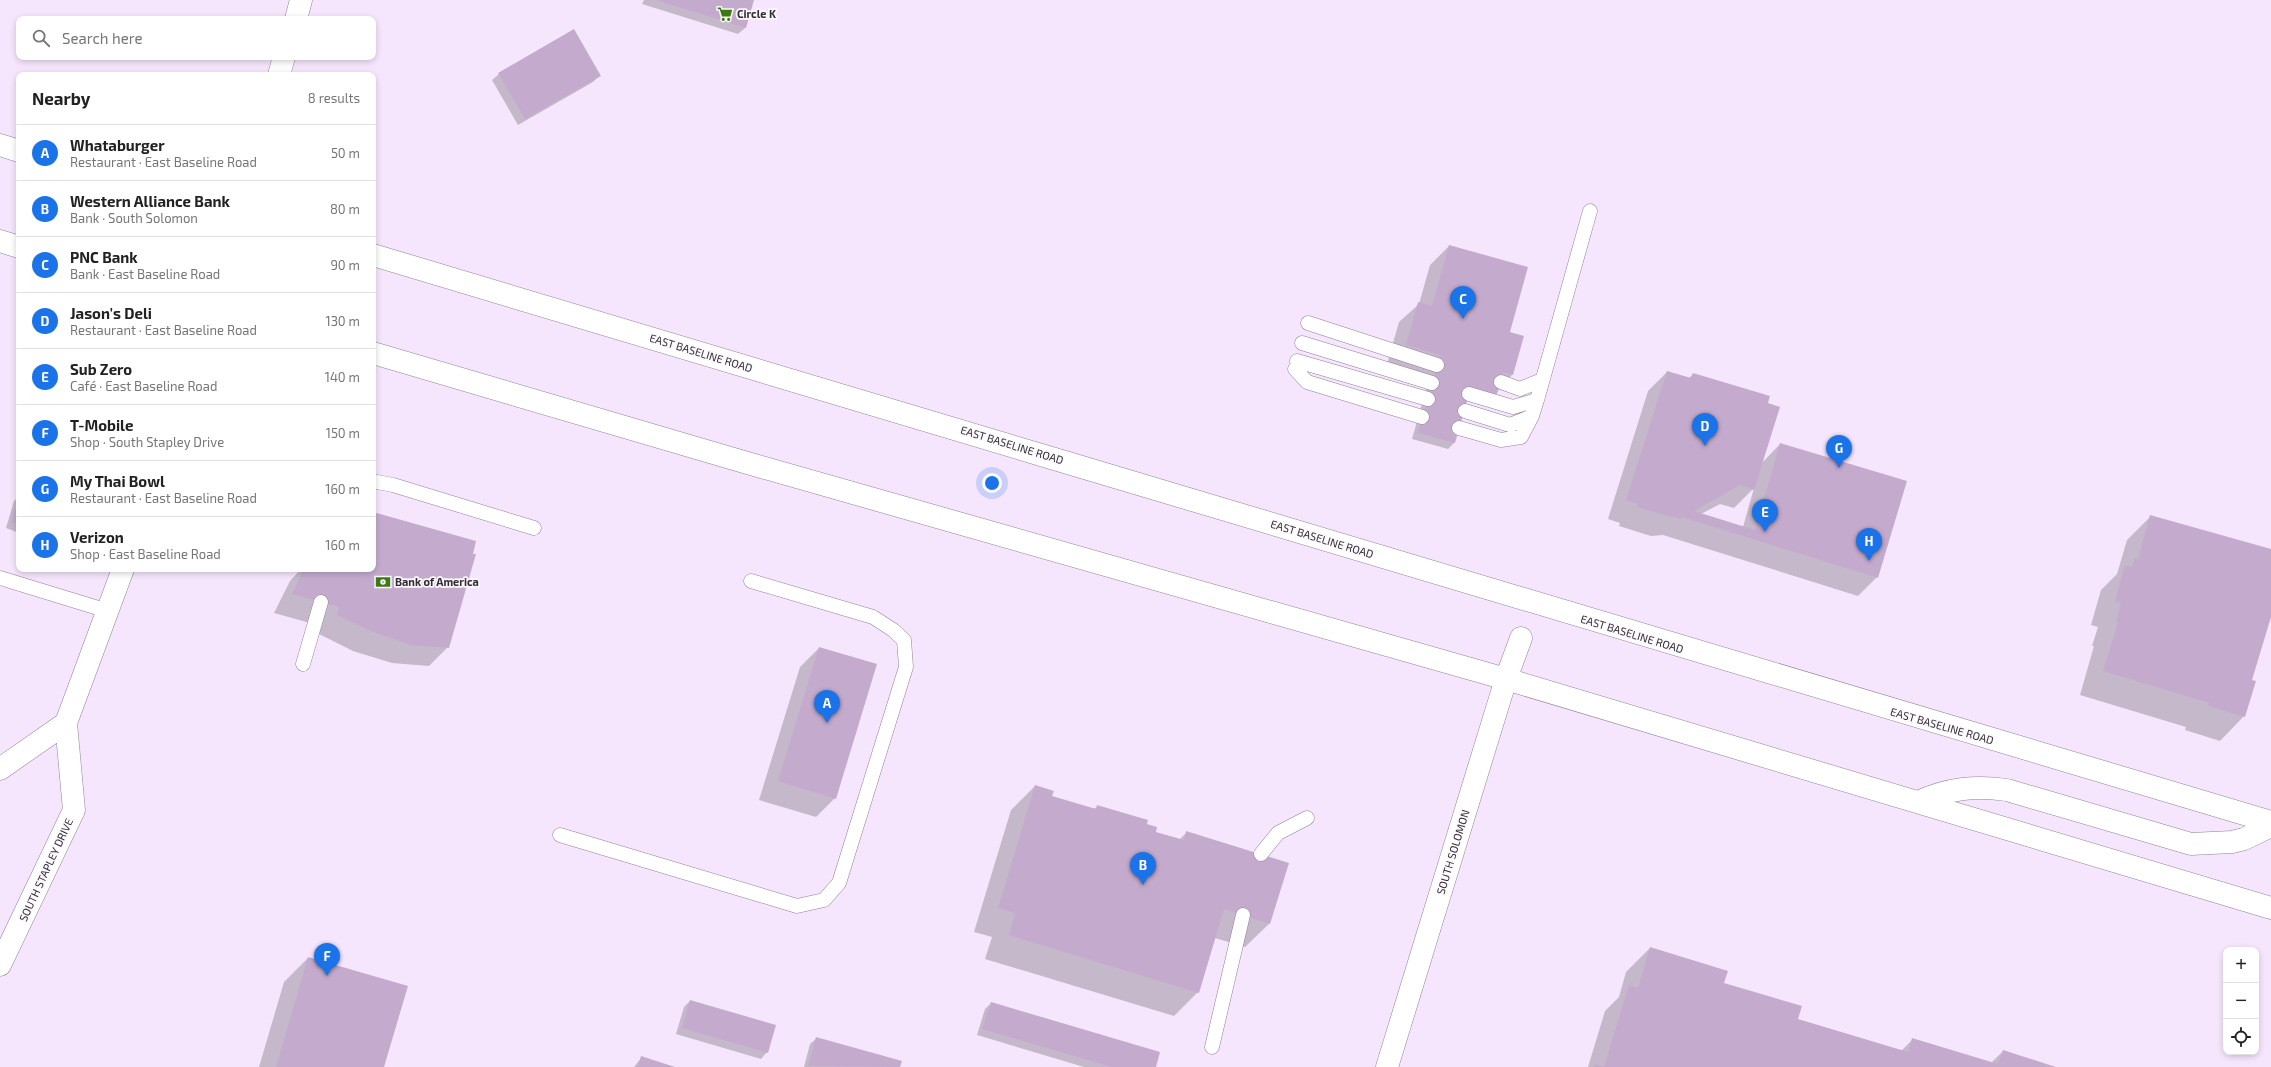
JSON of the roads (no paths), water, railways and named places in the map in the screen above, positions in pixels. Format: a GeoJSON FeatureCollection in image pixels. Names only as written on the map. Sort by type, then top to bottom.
{"type":"FeatureCollection","features":[{"type":"Feature","properties":{"kind":"main road"},"geometry":{"type":"LineString","coordinates":[[297,16],[301,0]]}},
{"type":"Feature","properties":{"kind":"main road"},"geometry":{"type":"LineString","coordinates":[[280,72],[283,60]]}},
{"type":"Feature","properties":{"kind":"main road"},"geometry":{"type":"LineString","coordinates":[[0,145],[16,149]]}},
{"type":"Feature","properties":{"kind":"main road"},"geometry":{"type":"LineString","coordinates":[[0,241],[16,246]]}},
{"type":"Feature","properties":{"kind":"main road","name":"EAST BASELINE ROAD"},"geometry":{"type":"LineString","coordinates":[[376,256],[1002,442],[1604,626],[2271,822]]}},
{"type":"Feature","properties":{"kind":"main road"},"geometry":{"type":"LineString","coordinates":[[376,354],[744,462],[1506,679],[2271,908]]}},
{"type":"Feature","properties":{"kind":"main road","name":"SOUTH STAPLEY DRIVE"},"geometry":{"type":"LineString","coordinates":[[0,965],[74,810],[66,723],[122,572]]}},
{"type":"Feature","properties":{"kind":"main road","name":"SOUTH SOLOMON"},"geometry":{"type":"LineString","coordinates":[[1387,1067],[1506,679],[1521,638]]}},
{"type":"Feature","properties":{"kind":"main road"},"geometry":{"type":"LineString","coordinates":[[0,769],[66,723]]}},
{"type":"Feature","properties":{"kind":"main road"},"geometry":{"type":"LineString","coordinates":[[1918,802],[1939,793],[1963,788],[1986,787],[2007,790],[2191,844],[2232,842],[2244,839],[2271,826]]}},
{"type":"Feature","properties":{"kind":"lane"},"geometry":{"type":"LineString","coordinates":[[1459,428],[1501,440],[1521,437],[1532,416],[1537,400],[1590,211]]}},
{"type":"Feature","properties":{"kind":"lane"},"geometry":{"type":"LineString","coordinates":[[1308,323],[1437,365]]}},
{"type":"Feature","properties":{"kind":"lane"},"geometry":{"type":"LineString","coordinates":[[1302,343],[1432,383]]}},
{"type":"Feature","properties":{"kind":"lane"},"geometry":{"type":"LineString","coordinates":[[1422,417],[1307,382],[1296,365],[1428,399]]}},
{"type":"Feature","properties":{"kind":"lane"},"geometry":{"type":"LineString","coordinates":[[1501,382],[1520,389],[1542,380]]}},
{"type":"Feature","properties":{"kind":"lane"},"geometry":{"type":"LineString","coordinates":[[1469,394],[1513,407],[1537,400]]}},
{"type":"Feature","properties":{"kind":"lane"},"geometry":{"type":"LineString","coordinates":[[1465,411],[1510,424],[1532,416]]}},
{"type":"Feature","properties":{"kind":"lane"},"geometry":{"type":"LineString","coordinates":[[376,482],[393,485],[534,528]]}},
{"type":"Feature","properties":{"kind":"lane"},"geometry":{"type":"LineString","coordinates":[[0,578],[108,611]]}},
{"type":"Feature","properties":{"kind":"lane"},"geometry":{"type":"LineString","coordinates":[[560,835],[797,906],[824,900],[839,883],[906,667],[904,640],[893,630],[873,617],[751,581]]}},
{"type":"Feature","properties":{"kind":"lane"},"geometry":{"type":"LineString","coordinates":[[303,664],[321,602]]}},
{"type":"Feature","properties":{"kind":"lane"},"geometry":{"type":"LineString","coordinates":[[1261,854],[1278,832],[1307,818]]}},
{"type":"Feature","properties":{"kind":"lane"},"geometry":{"type":"LineString","coordinates":[[1212,1047],[1243,915]]}},
{"type":"Feature","properties":{"kind":"place","name":"Circle K"},"geometry":{"type":"Point","coordinates":[725,14]}},
{"type":"Feature","properties":{"kind":"place","name":"PNC Bank"},"geometry":{"type":"Point","coordinates":[1463,319]}},
{"type":"Feature","properties":{"kind":"place","name":"Jason's Deli"},"geometry":{"type":"Point","coordinates":[1705,446]}},
{"type":"Feature","properties":{"kind":"place","name":"My Thai Bowl"},"geometry":{"type":"Point","coordinates":[1839,468]}},
{"type":"Feature","properties":{"kind":"place","name":"Sub Zero"},"geometry":{"type":"Point","coordinates":[1765,532]}},
{"type":"Feature","properties":{"kind":"place","name":"Verizon"},"geometry":{"type":"Point","coordinates":[1869,561]}},
{"type":"Feature","properties":{"kind":"place","name":"Bank of America"},"geometry":{"type":"Point","coordinates":[383,582]}},
{"type":"Feature","properties":{"kind":"place","name":"Whataburger"},"geometry":{"type":"Point","coordinates":[827,723]}},
{"type":"Feature","properties":{"kind":"place","name":"Western Alliance Bank"},"geometry":{"type":"Point","coordinates":[1143,885]}},
{"type":"Feature","properties":{"kind":"place","name":"T-Mobile"},"geometry":{"type":"Point","coordinates":[327,976]}}]}
